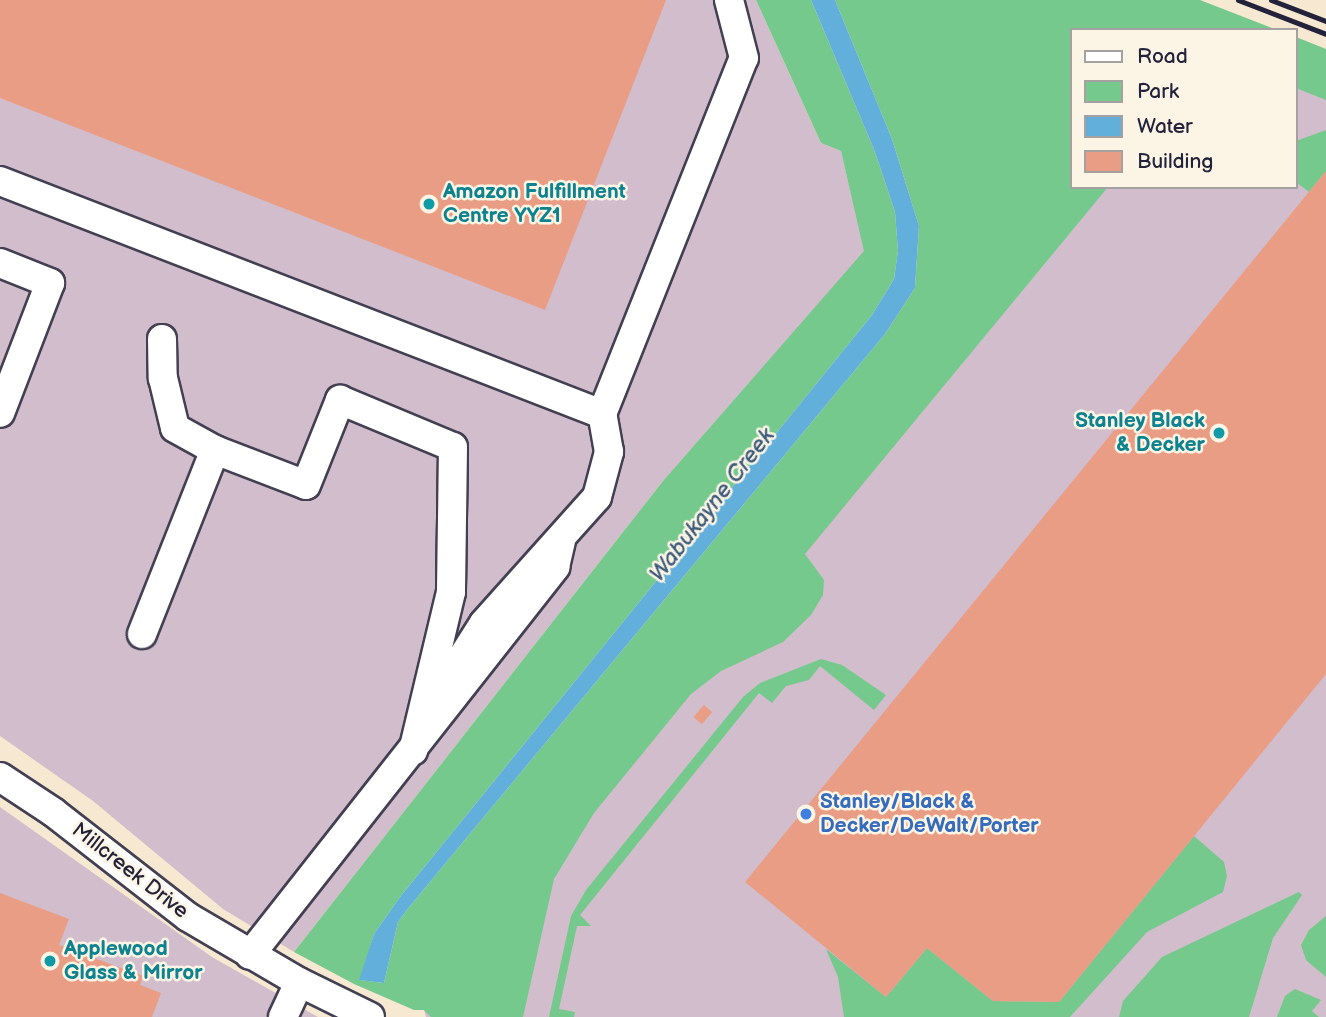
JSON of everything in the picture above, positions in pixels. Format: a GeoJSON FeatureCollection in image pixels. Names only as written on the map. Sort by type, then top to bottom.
{"type":"FeatureCollection","features":[{"type":"Feature","properties":{"kind":"street"},"geometry":{"type":"LineString","coordinates":[[250,955],[555,567],[561,542],[597,497],[609,452],[602,414],[744,58],[729,0]]}},
{"type":"Feature","properties":{"kind":"street"},"geometry":{"type":"LineString","coordinates":[[0,181],[602,414]]}},
{"type":"Feature","properties":{"kind":"street"},"geometry":{"type":"LineString","coordinates":[[0,263],[50,282],[0,413]]}},
{"type":"Feature","properties":{"kind":"street"},"geometry":{"type":"LineString","coordinates":[[162,339],[163,378],[175,428],[215,450],[306,485],[340,400],[453,447],[451,592],[413,751]]}},
{"type":"Feature","properties":{"kind":"street"},"geometry":{"type":"LineString","coordinates":[[142,634],[215,450]]}},
{"type":"Feature","properties":{"kind":"street","name":"Millcreek Drive"},"geometry":{"type":"LineString","coordinates":[[0,777],[52,812],[188,917],[299,982],[370,1017]]}},
{"type":"Feature","properties":{"kind":"street"},"geometry":{"type":"LineString","coordinates":[[283,1017],[299,982]]}},
{"type":"Feature","properties":{"kind":"shaded area"},"geometry":{"type":"Polygon","coordinates":[[[0,0],[756,0],[821,143],[841,151],[865,251],[663,481],[294,952],[223,909],[93,801],[0,736],[0,0]]]}},
{"type":"Feature","properties":{"kind":"shaded area"},"geometry":{"type":"Polygon","coordinates":[[[1298,62],[1326,72],[1326,1017],[426,1017],[424,1010],[1070,189],[1298,189],[1298,62]]]}},
{"type":"Feature","properties":{"kind":"shaded area"},"geometry":{"type":"Polygon","coordinates":[[[0,807],[212,957],[318,1017],[0,1017],[0,807]]]}},
{"type":"Feature","properties":{"kind":"green space"},"geometry":{"type":"Polygon","coordinates":[[[756,0],[811,0],[875,152],[895,212],[898,251],[894,279],[872,315],[400,897],[374,934],[360,980],[384,983],[398,922],[410,906],[885,334],[915,288],[919,226],[892,139],[835,0],[1200,0],[1272,28],[1070,28],[1070,189],[1106,189],[805,554],[824,580],[823,595],[811,615],[783,642],[721,671],[691,694],[594,813],[554,879],[523,1017],[431,1017],[424,1010],[414,1010],[354,984],[294,952],[663,481],[864,251],[841,151],[821,143],[756,0]]]}},
{"type":"Feature","properties":{"kind":"green space"},"geometry":{"type":"Polygon","coordinates":[[[1298,38],[1326,49],[1326,100],[1298,89],[1298,38]]]}},
{"type":"Feature","properties":{"kind":"green space"},"geometry":{"type":"Polygon","coordinates":[[[1326,130],[1326,171],[1309,192],[1298,184],[1298,140],[1326,130]]]}},
{"type":"Feature","properties":{"kind":"green space"},"geometry":{"type":"Polygon","coordinates":[[[821,659],[842,665],[886,695],[874,710],[820,666],[809,680],[786,686],[772,703],[759,693],[580,915],[591,926],[577,926],[559,1009],[575,1012],[574,1017],[549,1017],[571,916],[586,890],[743,697],[760,683],[821,659]]]}},
{"type":"Feature","properties":{"kind":"green space"},"geometry":{"type":"Polygon","coordinates":[[[1194,836],[1224,862],[1227,876],[1223,892],[1147,932],[1070,1017],[844,1017],[838,977],[826,949],[886,997],[927,948],[993,1001],[1059,1002],[1194,836]]]}},
{"type":"Feature","properties":{"kind":"green space"},"geometry":{"type":"Polygon","coordinates":[[[1299,892],[1302,895],[1273,938],[1249,1017],[1119,1017],[1123,1001],[1162,957],[1299,892]]]}},
{"type":"Feature","properties":{"kind":"green space"},"geometry":{"type":"Polygon","coordinates":[[[1326,916],[1326,977],[1306,960],[1301,945],[1309,930],[1326,916]]]}},
{"type":"Feature","properties":{"kind":"green space"},"geometry":{"type":"Polygon","coordinates":[[[1295,989],[1321,1000],[1312,1011],[1319,1017],[1277,1017],[1285,996],[1295,989]]]}},
{"type":"Feature","properties":{"kind":"water"},"geometry":{"type":"Polygon","coordinates":[[[811,0],[835,0],[892,139],[919,226],[915,288],[885,334],[410,906],[398,922],[384,983],[359,980],[374,934],[400,897],[872,315],[894,279],[898,251],[895,212],[875,152],[811,0]]]}},
{"type":"Feature","properties":{"kind":"building","name":"Amazon Fulfillment Centre YYZ1"},"geometry":{"type":"Polygon","coordinates":[[[0,0],[666,0],[545,310],[0,98],[0,0]]]}},
{"type":"Feature","properties":{"kind":"building","name":"Stanley Black & Decker"},"geometry":{"type":"Polygon","coordinates":[[[1326,171],[1326,674],[1059,1002],[993,1001],[927,948],[886,997],[745,882],[1326,171]]]}},
{"type":"Feature","properties":{"kind":"building"},"geometry":{"type":"Polygon","coordinates":[[[704,705],[712,712],[702,724],[694,717],[704,705]]]}},
{"type":"Feature","properties":{"kind":"building","name":"Applewood Glass & Mirror"},"geometry":{"type":"Polygon","coordinates":[[[0,893],[69,919],[59,945],[143,976],[140,985],[161,993],[152,1017],[0,1017],[0,893]]]}},
{"type":"Feature","properties":{"kind":"railway"},"geometry":{"type":"LineString","coordinates":[[1238,0],[1326,34]]}},
{"type":"Feature","properties":{"kind":"railway"},"geometry":{"type":"LineString","coordinates":[[1271,0],[1326,21]]}},
{"type":"Feature","properties":{"kind":"place","name":"Amazon Fulfillment Centre YYZ1"},"geometry":{"type":"Point","coordinates":[429,204]}},
{"type":"Feature","properties":{"kind":"place","name":"Stanley Black & Decker"},"geometry":{"type":"Point","coordinates":[1219,433]}},
{"type":"Feature","properties":{"kind":"place","name":"Stanley/Black & Decker/DeWalt/Porter"},"geometry":{"type":"Point","coordinates":[806,814]}},
{"type":"Feature","properties":{"kind":"place","name":"Applewood Glass & Mirror"},"geometry":{"type":"Point","coordinates":[50,961]}},
{"type":"Feature","properties":{"kind":"water label","name":"Wabukayne Creek"},"geometry":{"type":"Point","coordinates":[712,505]}}]}
